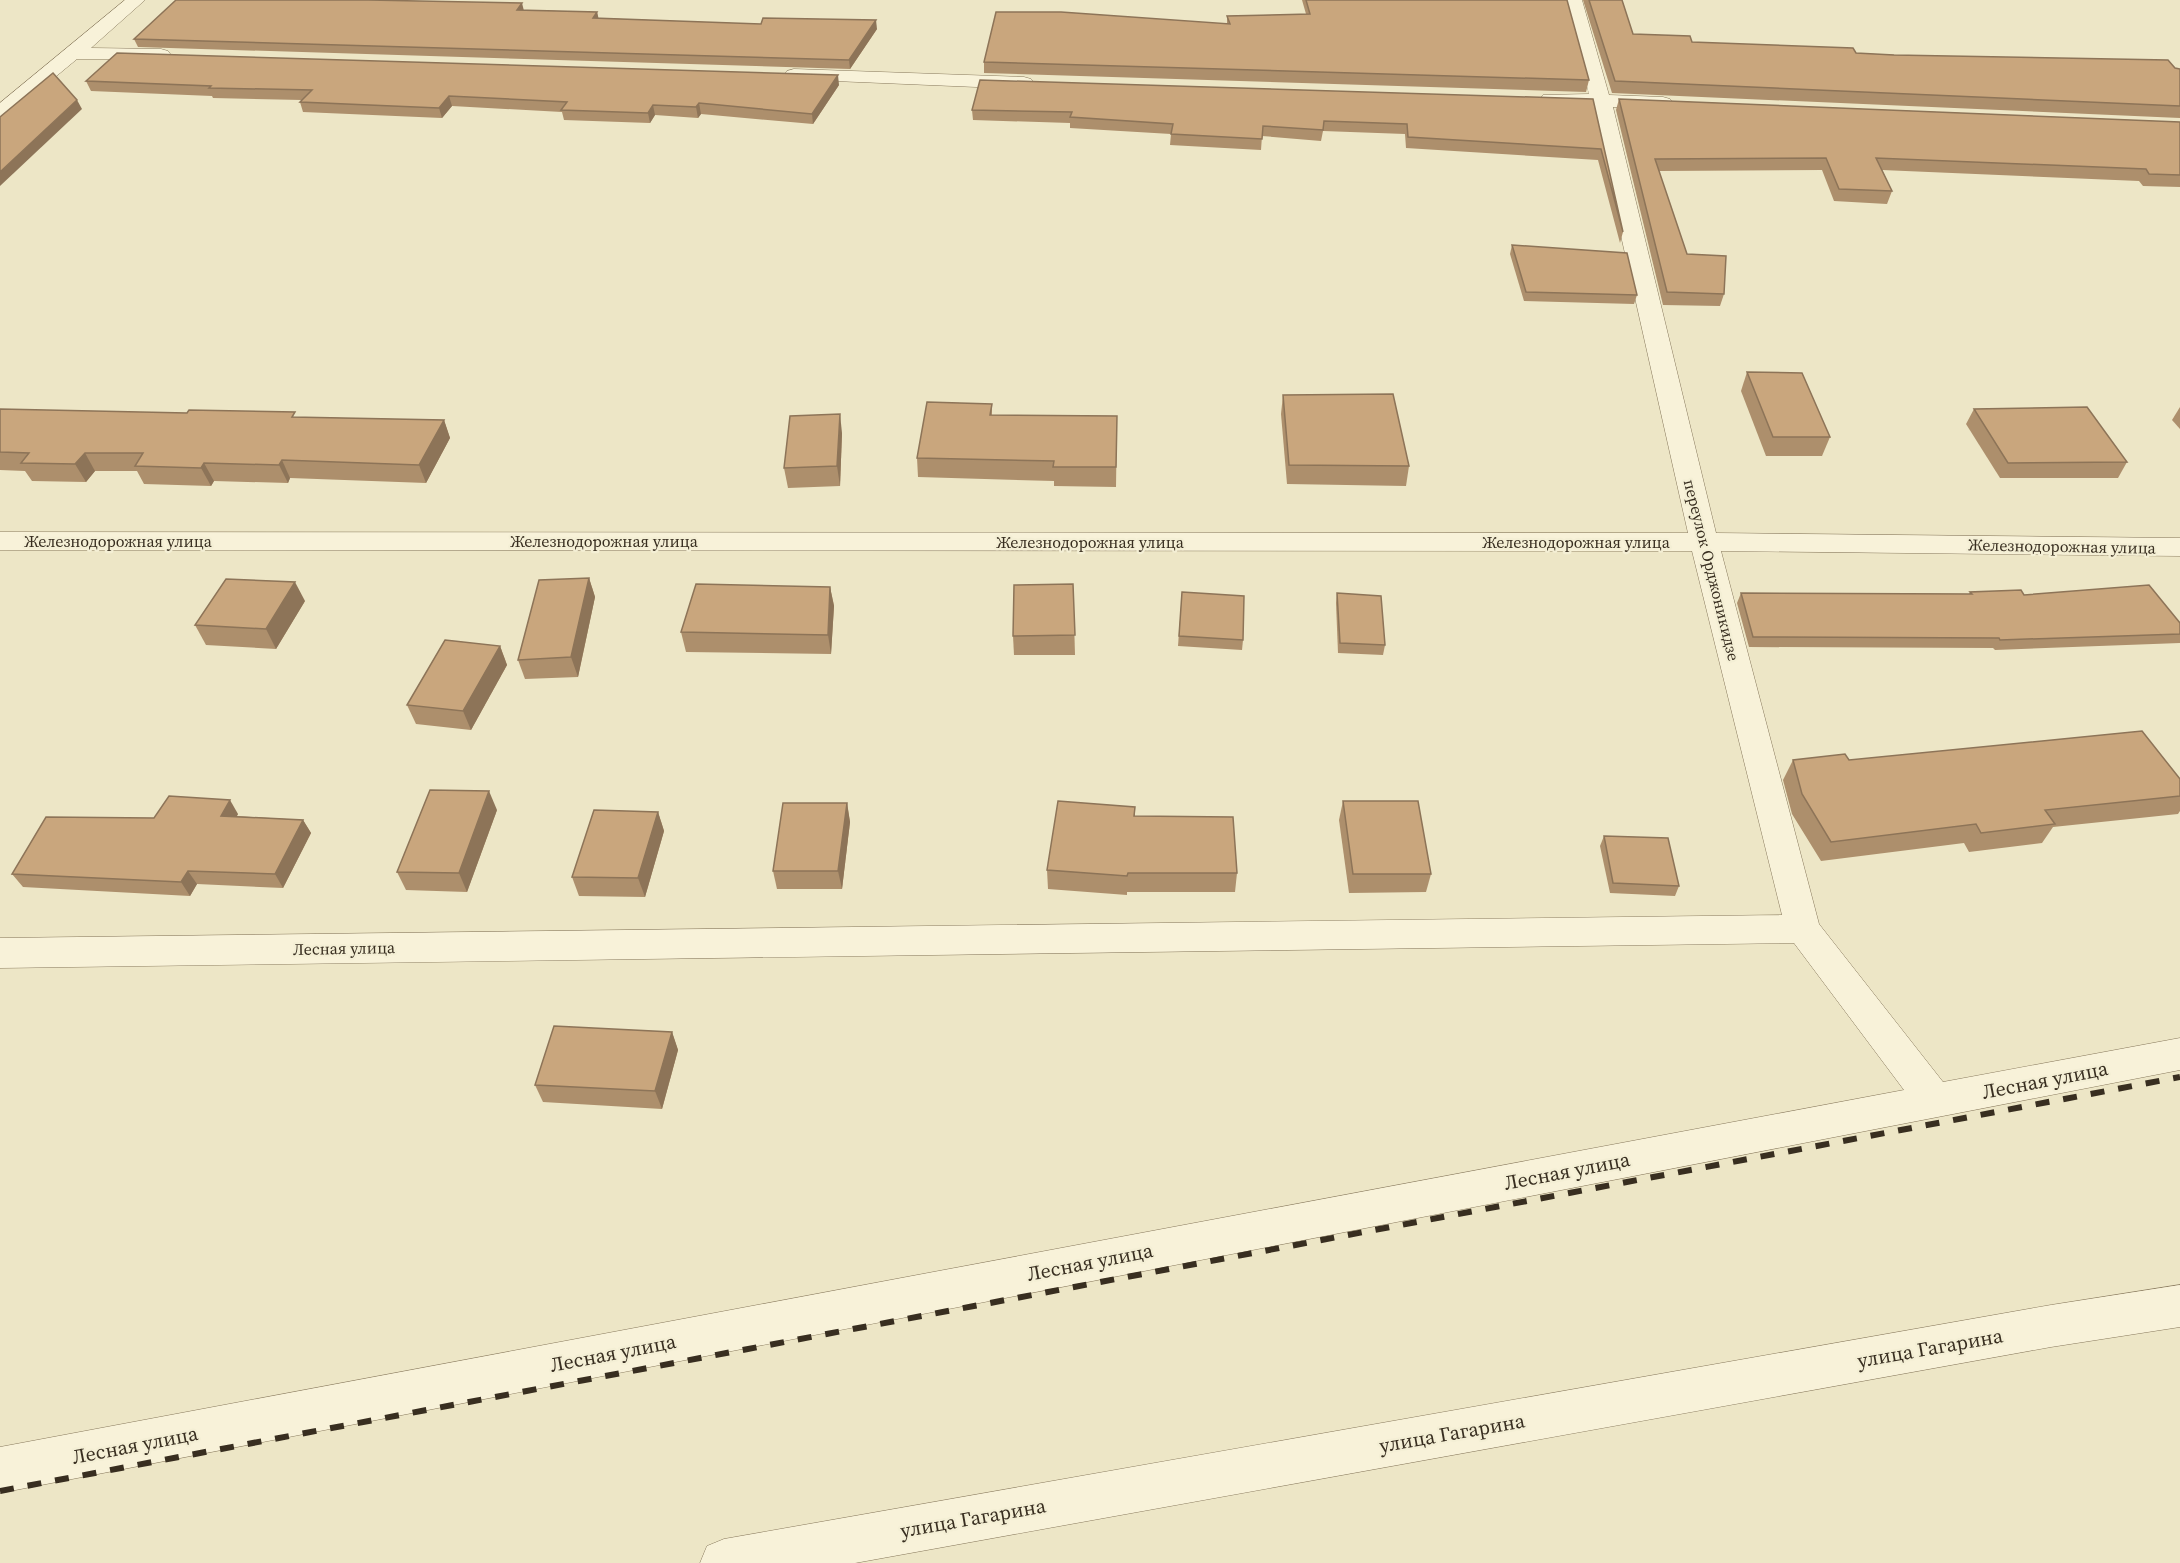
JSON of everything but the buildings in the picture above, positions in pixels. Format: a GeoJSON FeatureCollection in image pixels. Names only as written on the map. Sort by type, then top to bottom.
{"type":"FeatureCollection","features":[{"type":"Feature","properties":{"kind":"street"},"geometry":{"type":"LineString","coordinates":[[0,113],[136,0]]}},
{"type":"Feature","properties":{"kind":"street","name":"переулок Орджоникидзе"},"geometry":{"type":"LineString","coordinates":[[1573,0],[1601,101],[1704,542],[1803,929],[1935,1101]]}},
{"type":"Feature","properties":{"kind":"street"},"geometry":{"type":"LineString","coordinates":[[72,53],[180,56]]}},
{"type":"Feature","properties":{"kind":"street"},"geometry":{"type":"LineString","coordinates":[[777,75],[1040,83]]}},
{"type":"Feature","properties":{"kind":"street"},"geometry":{"type":"LineString","coordinates":[[1529,98],[1684,104]]}},
{"type":"Feature","properties":{"kind":"street","name":"Железнодорожная улица"},"geometry":{"type":"LineString","coordinates":[[0,541],[1704,542],[2180,547]]}},
{"type":"Feature","properties":{"kind":"street","name":"Лесная улица"},"geometry":{"type":"LineString","coordinates":[[0,952],[1803,929]]}},
{"type":"Feature","properties":{"kind":"street","name":"Лесная улица"},"geometry":{"type":"LineString","coordinates":[[0,1470],[2180,1054]]}},
{"type":"Feature","properties":{"kind":"street","name":"улица Гагарина"},"geometry":{"type":"LineString","coordinates":[[724,1563],[2051,1326],[2180,1306]]}},
{"type":"Feature","properties":{"kind":"railway"},"geometry":{"type":"LineString","coordinates":[[0,1491],[2180,1077]]}}]}
